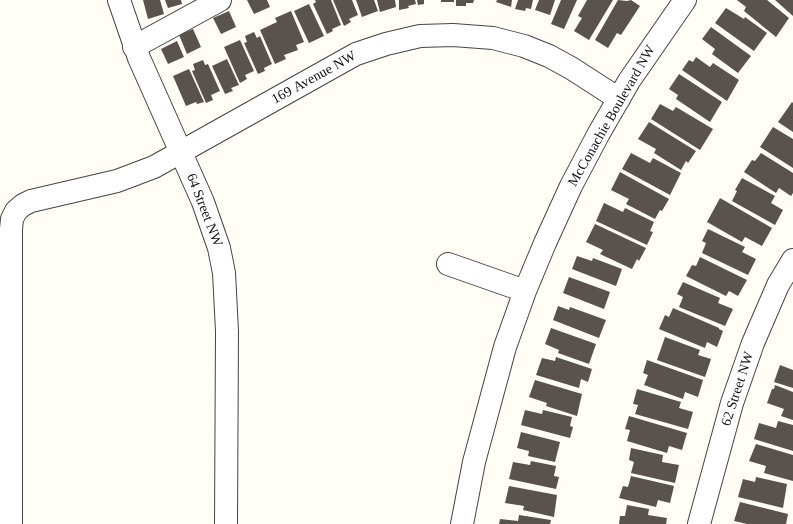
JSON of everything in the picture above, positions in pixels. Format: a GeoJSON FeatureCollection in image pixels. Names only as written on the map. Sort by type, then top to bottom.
{"type":"FeatureCollection","features":[{"type":"Feature","properties":{"kind":"street","name":"64 Street NW"},"geometry":{"type":"LineString","coordinates":[[119,0],[134,47],[212,225],[224,272],[227,331],[226,524]]}},
{"type":"Feature","properties":{"kind":"street"},"geometry":{"type":"LineString","coordinates":[[134,47],[220,0]]}},
{"type":"Feature","properties":{"kind":"street","name":"McConachie Boulevard NW"},"geometry":{"type":"LineString","coordinates":[[462,524],[474,462],[489,402],[505,347],[525,291],[570,186],[619,99],[678,2]]}},
{"type":"Feature","properties":{"kind":"street","name":"169 Avenue NW"},"geometry":{"type":"LineString","coordinates":[[5,397],[11,229],[12,219],[16,211],[23,204],[117,181],[154,167],[356,54],[386,44],[420,36],[454,35],[493,38],[524,46],[564,64],[619,99]]}},
{"type":"Feature","properties":{"kind":"street","name":"62 Street NW"},"geometry":{"type":"LineString","coordinates":[[699,524],[732,403],[753,343],[778,286],[793,260]]}},
{"type":"Feature","properties":{"kind":"street"},"geometry":{"type":"LineString","coordinates":[[448,264],[525,291]]}},
{"type":"Feature","properties":{"kind":"street"},"geometry":{"type":"LineString","coordinates":[[5,397],[11,524]]}},
{"type":"Feature","properties":{"kind":"building"},"geometry":{"type":"Polygon","coordinates":[[[143,0],[160,0],[164,14],[148,19],[143,0]]]}},
{"type":"Feature","properties":{"kind":"building"},"geometry":{"type":"Polygon","coordinates":[[[165,0],[181,0],[182,4],[168,8],[165,0]]]}},
{"type":"Feature","properties":{"kind":"building"},"geometry":{"type":"Polygon","coordinates":[[[247,0],[267,0],[270,7],[254,14],[247,0]]]}},
{"type":"Feature","properties":{"kind":"building"},"geometry":{"type":"Polygon","coordinates":[[[315,0],[331,0],[341,25],[332,29],[333,31],[327,34],[313,4],[316,2],[315,0]]]}},
{"type":"Feature","properties":{"kind":"building"},"geometry":{"type":"Polygon","coordinates":[[[333,0],[352,0],[358,15],[349,19],[351,22],[344,26],[333,0]]]}},
{"type":"Feature","properties":{"kind":"building"},"geometry":{"type":"Polygon","coordinates":[[[356,0],[374,0],[378,11],[362,17],[356,0]]]}},
{"type":"Feature","properties":{"kind":"building"},"geometry":{"type":"Polygon","coordinates":[[[377,0],[395,0],[396,7],[380,12],[377,0]]]}},
{"type":"Feature","properties":{"kind":"building"},"geometry":{"type":"Polygon","coordinates":[[[399,0],[415,0],[416,4],[399,10],[399,0]]]}},
{"type":"Feature","properties":{"kind":"building"},"geometry":{"type":"Polygon","coordinates":[[[417,0],[424,0],[424,4],[418,5],[417,0]]]}},
{"type":"Feature","properties":{"kind":"building"},"geometry":{"type":"Polygon","coordinates":[[[441,0],[454,0],[454,2],[441,2],[441,0]]]}},
{"type":"Feature","properties":{"kind":"building"},"geometry":{"type":"Polygon","coordinates":[[[456,0],[474,0],[473,3],[466,3],[466,6],[456,6],[456,0]]]}},
{"type":"Feature","properties":{"kind":"building"},"geometry":{"type":"Polygon","coordinates":[[[497,0],[512,0],[511,7],[496,2],[497,0]]]}},
{"type":"Feature","properties":{"kind":"building"},"geometry":{"type":"Polygon","coordinates":[[[518,0],[533,0],[531,9],[526,8],[525,11],[515,9],[518,0]]]}},
{"type":"Feature","properties":{"kind":"building"},"geometry":{"type":"Polygon","coordinates":[[[539,0],[555,0],[550,15],[535,10],[539,0]]]}},
{"type":"Feature","properties":{"kind":"building"},"geometry":{"type":"Polygon","coordinates":[[[561,0],[577,0],[564,29],[551,24],[561,0]]]}},
{"type":"Feature","properties":{"kind":"building"},"geometry":{"type":"Polygon","coordinates":[[[587,0],[613,0],[589,40],[574,31],[582,18],[578,16],[587,0]]]}},
{"type":"Feature","properties":{"kind":"building"},"geometry":{"type":"Polygon","coordinates":[[[618,0],[631,0],[640,6],[621,35],[617,33],[608,48],[595,40],[618,0]]]}},
{"type":"Feature","properties":{"kind":"building"},"geometry":{"type":"Polygon","coordinates":[[[737,0],[767,0],[789,18],[776,37],[744,11],[746,7],[737,0]]]}},
{"type":"Feature","properties":{"kind":"building"},"geometry":{"type":"Polygon","coordinates":[[[775,0],[793,0],[793,16],[775,0]]]}},
{"type":"Feature","properties":{"kind":"building"},"geometry":{"type":"Polygon","coordinates":[[[309,4],[324,36],[309,43],[294,11],[309,4]]]}},
{"type":"Feature","properties":{"kind":"building"},"geometry":{"type":"Polygon","coordinates":[[[726,8],[744,19],[745,17],[767,33],[754,51],[715,23],[726,8]]]}},
{"type":"Feature","properties":{"kind":"building"},"geometry":{"type":"Polygon","coordinates":[[[229,11],[236,27],[221,34],[213,18],[229,11]]]}},
{"type":"Feature","properties":{"kind":"building"},"geometry":{"type":"Polygon","coordinates":[[[291,11],[304,42],[296,45],[298,50],[284,55],[286,59],[275,64],[260,30],[277,22],[275,18],[291,11]]]}},
{"type":"Feature","properties":{"kind":"building"},"geometry":{"type":"Polygon","coordinates":[[[711,27],[751,56],[738,73],[712,54],[715,49],[702,39],[711,27]]]}},
{"type":"Feature","properties":{"kind":"building"},"geometry":{"type":"Polygon","coordinates":[[[193,29],[201,47],[187,54],[179,35],[193,29]]]}},
{"type":"Feature","properties":{"kind":"building"},"geometry":{"type":"Polygon","coordinates":[[[254,32],[257,38],[260,36],[272,64],[264,68],[265,71],[258,74],[244,43],[247,42],[245,36],[254,32]]]}},
{"type":"Feature","properties":{"kind":"building"},"geometry":{"type":"Polygon","coordinates":[[[240,40],[254,71],[245,75],[247,79],[240,83],[224,47],[240,40]]]}},
{"type":"Feature","properties":{"kind":"building"},"geometry":{"type":"Polygon","coordinates":[[[177,41],[184,57],[168,64],[161,49],[177,41]]]}},
{"type":"Feature","properties":{"kind":"building"},"geometry":{"type":"Polygon","coordinates":[[[696,57],[710,67],[713,63],[739,80],[727,101],[682,70],[689,60],[693,62],[696,57]]]}},
{"type":"Feature","properties":{"kind":"building"},"geometry":{"type":"Polygon","coordinates":[[[227,59],[239,85],[231,88],[233,91],[225,94],[212,66],[227,59]]]}},
{"type":"Feature","properties":{"kind":"building"},"geometry":{"type":"Polygon","coordinates":[[[203,60],[205,65],[208,64],[220,91],[211,95],[213,100],[206,103],[192,71],[195,70],[193,64],[203,60]]]}},
{"type":"Feature","properties":{"kind":"building"},"geometry":{"type":"Polygon","coordinates":[[[189,69],[204,102],[197,104],[196,102],[186,106],[173,76],[189,69]]]}},
{"type":"Feature","properties":{"kind":"building"},"geometry":{"type":"Polygon","coordinates":[[[679,74],[722,102],[710,122],[676,99],[678,95],[669,89],[679,74]]]}},
{"type":"Feature","properties":{"kind":"building"},"geometry":{"type":"Polygon","coordinates":[[[793,103],[793,132],[778,122],[793,103]]]}},
{"type":"Feature","properties":{"kind":"building"},"geometry":{"type":"Polygon","coordinates":[[[660,104],[673,111],[676,107],[713,129],[700,150],[651,119],[660,104]]]}},
{"type":"Feature","properties":{"kind":"building"},"geometry":{"type":"Polygon","coordinates":[[[649,122],[696,151],[688,163],[686,161],[681,170],[654,153],[656,149],[638,139],[649,122]]]}},
{"type":"Feature","properties":{"kind":"building"},"geometry":{"type":"Polygon","coordinates":[[[773,127],[793,139],[793,168],[760,147],[773,127]]]}},
{"type":"Feature","properties":{"kind":"building"},"geometry":{"type":"Polygon","coordinates":[[[631,153],[650,163],[653,158],[681,173],[670,195],[622,169],[631,153]]]}},
{"type":"Feature","properties":{"kind":"building"},"geometry":{"type":"Polygon","coordinates":[[[761,153],[793,173],[793,193],[791,196],[779,188],[776,193],[744,172],[752,160],[755,161],[761,153]]]}},
{"type":"Feature","properties":{"kind":"building"},"geometry":{"type":"Polygon","coordinates":[[[620,172],[669,199],[655,219],[626,204],[629,199],[611,190],[620,172]]]}},
{"type":"Feature","properties":{"kind":"building"},"geometry":{"type":"Polygon","coordinates":[[[742,178],[775,196],[771,203],[783,210],[775,225],[732,201],[737,191],[735,190],[742,178]]]}},
{"type":"Feature","properties":{"kind":"building"},"geometry":{"type":"Polygon","coordinates":[[[720,198],[772,228],[762,246],[745,237],[742,242],[707,222],[720,198]]]}},
{"type":"Feature","properties":{"kind":"building"},"geometry":{"type":"Polygon","coordinates":[[[604,203],[623,212],[625,208],[654,222],[650,231],[653,232],[647,245],[596,221],[604,203]]]}},
{"type":"Feature","properties":{"kind":"building"},"geometry":{"type":"Polygon","coordinates":[[[595,224],[646,248],[632,269],[600,254],[603,250],[586,242],[595,224]]]}},
{"type":"Feature","properties":{"kind":"building"},"geometry":{"type":"Polygon","coordinates":[[[708,229],[745,247],[742,252],[756,259],[748,275],[702,253],[706,243],[702,241],[708,229]]]}},
{"type":"Feature","properties":{"kind":"building"},"geometry":{"type":"Polygon","coordinates":[[[577,256],[592,261],[593,258],[622,269],[616,286],[572,269],[577,256]]]}},
{"type":"Feature","properties":{"kind":"building"},"geometry":{"type":"Polygon","coordinates":[[[700,257],[747,280],[738,296],[729,291],[726,296],[686,276],[692,265],[696,266],[700,257]]]}},
{"type":"Feature","properties":{"kind":"building"},"geometry":{"type":"Polygon","coordinates":[[[569,277],[610,292],[604,309],[563,293],[569,277]]]}},
{"type":"Feature","properties":{"kind":"building"},"geometry":{"type":"Polygon","coordinates":[[[683,282],[720,298],[718,303],[733,309],[725,326],[679,307],[683,297],[677,294],[683,282]]]}},
{"type":"Feature","properties":{"kind":"building"},"geometry":{"type":"Polygon","coordinates":[[[558,306],[569,310],[570,307],[606,320],[599,338],[553,320],[558,306]]]}},
{"type":"Feature","properties":{"kind":"building"},"geometry":{"type":"Polygon","coordinates":[[[673,308],[723,331],[717,347],[707,342],[705,348],[659,329],[665,315],[669,317],[673,308]]]}},
{"type":"Feature","properties":{"kind":"building"},"geometry":{"type":"Polygon","coordinates":[[[551,328],[596,344],[589,364],[558,353],[559,350],[545,344],[551,328]]]}},
{"type":"Feature","properties":{"kind":"building"},"geometry":{"type":"Polygon","coordinates":[[[665,337],[700,350],[698,355],[711,359],[705,377],[657,360],[665,337]]]}},
{"type":"Feature","properties":{"kind":"building"},"geometry":{"type":"Polygon","coordinates":[[[556,357],[592,369],[588,382],[581,379],[579,388],[536,375],[542,358],[555,361],[556,357]]]}},
{"type":"Feature","properties":{"kind":"building"},"geometry":{"type":"Polygon","coordinates":[[[647,360],[703,380],[698,397],[685,392],[683,399],[644,385],[648,375],[643,373],[647,360]]]}},
{"type":"Feature","properties":{"kind":"building"},"geometry":{"type":"Polygon","coordinates":[[[780,365],[793,370],[793,388],[774,382],[780,365]]]}},
{"type":"Feature","properties":{"kind":"building"},"geometry":{"type":"Polygon","coordinates":[[[535,380],[582,394],[577,416],[546,406],[547,403],[529,397],[535,380]]]}},
{"type":"Feature","properties":{"kind":"building"},"geometry":{"type":"Polygon","coordinates":[[[775,385],[793,392],[793,420],[781,416],[784,409],[767,403],[775,385]]]}},
{"type":"Feature","properties":{"kind":"building"},"geometry":{"type":"Polygon","coordinates":[[[637,389],[681,402],[679,408],[693,412],[688,429],[635,414],[638,405],[633,404],[637,389]]]}},
{"type":"Feature","properties":{"kind":"building"},"geometry":{"type":"Polygon","coordinates":[[[525,410],[542,414],[543,410],[572,417],[570,426],[573,427],[570,438],[521,425],[525,410]]]}},
{"type":"Feature","properties":{"kind":"building"},"geometry":{"type":"Polygon","coordinates":[[[629,416],[687,433],[682,450],[669,446],[667,453],[627,441],[630,430],[625,429],[629,416]]]}},
{"type":"Feature","properties":{"kind":"building"},"geometry":{"type":"Polygon","coordinates":[[[778,421],[793,425],[793,451],[754,439],[759,423],[776,428],[778,421]]]}},
{"type":"Feature","properties":{"kind":"building"},"geometry":{"type":"Polygon","coordinates":[[[521,432],[560,442],[555,462],[528,456],[529,451],[517,448],[521,432]]]}},
{"type":"Feature","properties":{"kind":"building"},"geometry":{"type":"Polygon","coordinates":[[[756,444],[793,455],[793,481],[764,473],[766,466],[749,461],[756,444]]]}},
{"type":"Feature","properties":{"kind":"building"},"geometry":{"type":"Polygon","coordinates":[[[631,448],[663,455],[662,462],[679,465],[675,483],[631,473],[634,462],[629,460],[631,448]]]}},
{"type":"Feature","properties":{"kind":"building"},"geometry":{"type":"Polygon","coordinates":[[[531,461],[556,466],[554,476],[559,477],[556,489],[509,479],[513,462],[530,465],[531,461]]]}},
{"type":"Feature","properties":{"kind":"building"},"geometry":{"type":"Polygon","coordinates":[[[631,476],[674,486],[670,503],[658,500],[656,507],[619,498],[623,486],[628,487],[631,476]]]}},
{"type":"Feature","properties":{"kind":"building"},"geometry":{"type":"Polygon","coordinates":[[[756,477],[787,484],[783,508],[738,497],[743,479],[755,482],[756,477]]]}},
{"type":"Feature","properties":{"kind":"building"},"geometry":{"type":"Polygon","coordinates":[[[509,486],[557,495],[554,517],[523,510],[524,506],[505,503],[509,486]]]}},
{"type":"Feature","properties":{"kind":"building"},"geometry":{"type":"Polygon","coordinates":[[[740,502],[788,514],[786,524],[747,524],[734,521],[740,502]]]}},
{"type":"Feature","properties":{"kind":"building"},"geometry":{"type":"Polygon","coordinates":[[[627,505],[649,509],[648,515],[667,518],[666,524],[619,524],[620,516],[625,516],[627,505]]]}},
{"type":"Feature","properties":{"kind":"building"},"geometry":{"type":"Polygon","coordinates":[[[519,515],[551,520],[550,524],[499,524],[500,519],[518,521],[519,515]]]}}]}
